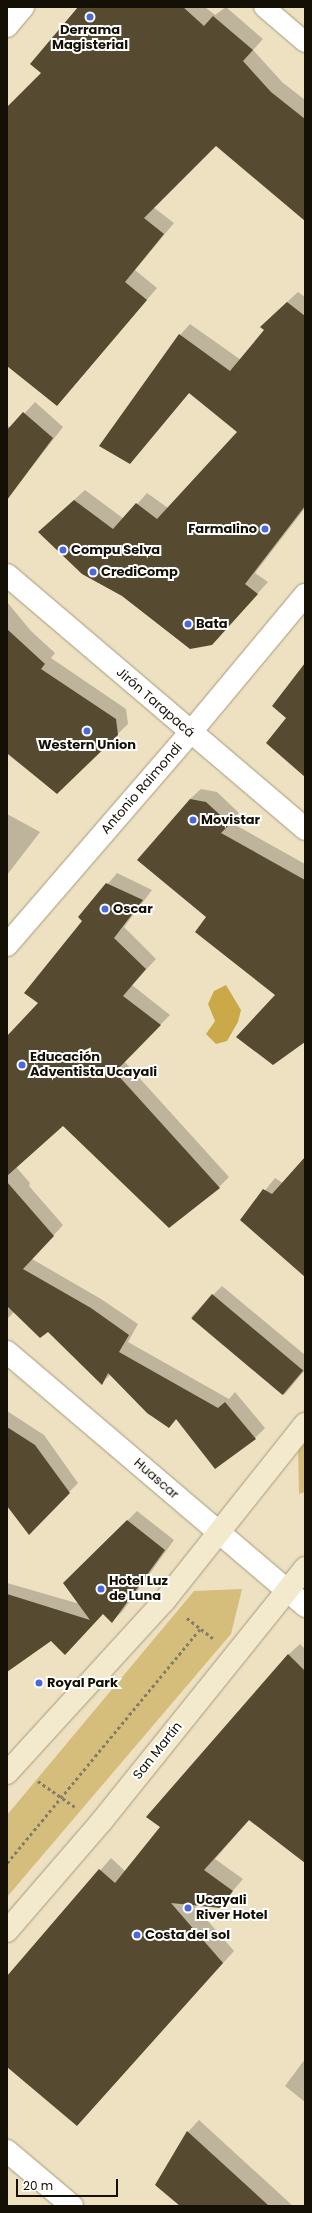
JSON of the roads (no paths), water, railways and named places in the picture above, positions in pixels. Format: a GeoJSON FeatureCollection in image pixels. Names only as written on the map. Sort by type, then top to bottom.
{"type":"FeatureCollection","features":[{"type":"Feature","properties":{"kind":"main road"},"geometry":{"type":"LineString","coordinates":[[11,1769],[165,1600],[305,1424]]}},
{"type":"Feature","properties":{"kind":"main road","name":"San Martín"},"geometry":{"type":"LineString","coordinates":[[7,1931],[101,1822],[305,1568]]}},
{"type":"Feature","properties":{"kind":"street"},"geometry":{"type":"LineString","coordinates":[[7,26],[23,7]]}},
{"type":"Feature","properties":{"kind":"street"},"geometry":{"type":"LineString","coordinates":[[264,7],[305,42]]}},
{"type":"Feature","properties":{"kind":"street","name":"Jirón Tarapacá"},"geometry":{"type":"LineString","coordinates":[[7,575],[190,733],[305,829]]}},
{"type":"Feature","properties":{"kind":"street","name":"Antonio Raimondi"},"geometry":{"type":"LineString","coordinates":[[7,945],[190,733],[305,594]]}},
{"type":"Feature","properties":{"kind":"street","name":"Huascar"},"geometry":{"type":"LineString","coordinates":[[7,1352],[305,1606]]}},
{"type":"Feature","properties":{"kind":"street"},"geometry":{"type":"LineString","coordinates":[[7,2151],[72,2206]]}},
{"type":"Feature","properties":{"kind":"place","name":"Derrama Magisterial"},"geometry":{"type":"Point","coordinates":[90,17]}},
{"type":"Feature","properties":{"kind":"place","name":"Farmalino"},"geometry":{"type":"Point","coordinates":[265,529]}},
{"type":"Feature","properties":{"kind":"place","name":"Compu Selva"},"geometry":{"type":"Point","coordinates":[63,550]}},
{"type":"Feature","properties":{"kind":"place","name":"CrediComp"},"geometry":{"type":"Point","coordinates":[93,572]}},
{"type":"Feature","properties":{"kind":"place","name":"Bata"},"geometry":{"type":"Point","coordinates":[188,624]}},
{"type":"Feature","properties":{"kind":"place","name":"Western Union"},"geometry":{"type":"Point","coordinates":[87,731]}},
{"type":"Feature","properties":{"kind":"place","name":"Movistar"},"geometry":{"type":"Point","coordinates":[193,820]}},
{"type":"Feature","properties":{"kind":"place","name":"Oscar"},"geometry":{"type":"Point","coordinates":[105,909]}},
{"type":"Feature","properties":{"kind":"place","name":"Educación Adventista Ucayali"},"geometry":{"type":"Point","coordinates":[22,1065]}},
{"type":"Feature","properties":{"kind":"place","name":"Hotel Luz de Luna"},"geometry":{"type":"Point","coordinates":[101,1589]}},
{"type":"Feature","properties":{"kind":"place","name":"Royal Park"},"geometry":{"type":"Point","coordinates":[39,1683]}},
{"type":"Feature","properties":{"kind":"place","name":"Ucayali River Hotel"},"geometry":{"type":"Point","coordinates":[188,1908]}},
{"type":"Feature","properties":{"kind":"place","name":"Costa del sol"},"geometry":{"type":"Point","coordinates":[137,1935]}}]}
